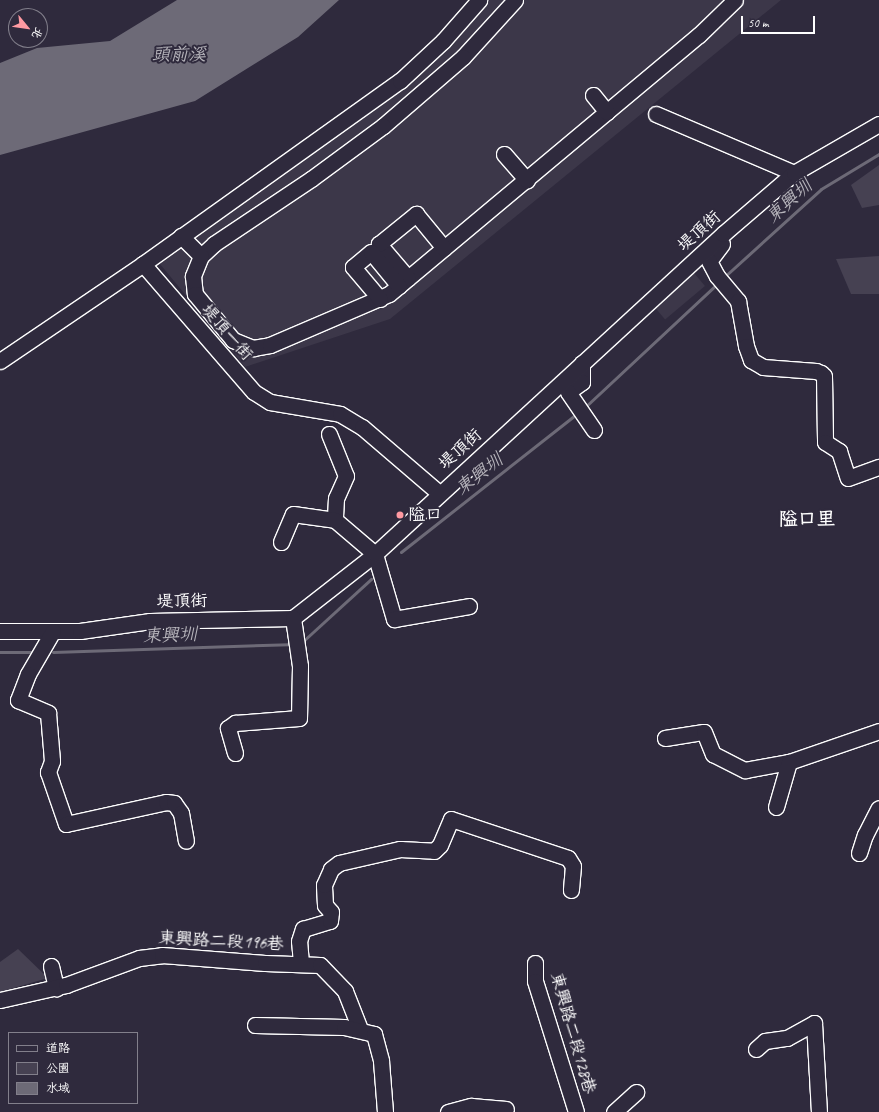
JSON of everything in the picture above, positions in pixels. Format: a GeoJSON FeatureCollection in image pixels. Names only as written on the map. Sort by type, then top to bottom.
{"type":"FeatureCollection","features":[{"type":"Feature","properties":{"kind":"street"},"geometry":{"type":"LineString","coordinates":[[0,361],[143,264],[400,81],[443,41],[479,0]]}},
{"type":"Feature","properties":{"kind":"street"},"geometry":{"type":"LineString","coordinates":[[515,0],[463,57],[383,126],[311,180],[214,244],[201,256],[194,276],[195,294],[227,334],[246,346],[270,346],[380,299],[404,282],[527,180],[699,35],[735,0]]}},
{"type":"Feature","properties":{"kind":"street"},"geometry":{"type":"LineString","coordinates":[[593,95],[607,112]]}},
{"type":"Feature","properties":{"kind":"street"},"geometry":{"type":"LineString","coordinates":[[656,114],[794,173]]}},
{"type":"Feature","properties":{"kind":"street","name":"堤頂街"},"geometry":{"type":"LineString","coordinates":[[0,631],[80,631],[150,621],[293,618],[375,554],[439,493],[723,234],[794,173],[879,124]]}},
{"type":"Feature","properties":{"kind":"street"},"geometry":{"type":"LineString","coordinates":[[504,154],[527,180]]}},
{"type":"Feature","properties":{"kind":"street"},"geometry":{"type":"LineString","coordinates":[[404,282],[379,244],[416,214],[444,248]]}},
{"type":"Feature","properties":{"kind":"street"},"geometry":{"type":"LineString","coordinates":[[723,234],[723,243],[709,261],[717,276],[738,301],[746,346],[751,360],[763,367],[821,373],[824,376],[825,442],[839,451],[848,478],[879,467]]}},
{"type":"Feature","properties":{"kind":"street"},"geometry":{"type":"LineString","coordinates":[[181,236],[201,256]]}},
{"type":"Feature","properties":{"kind":"street"},"geometry":{"type":"LineString","coordinates":[[380,299],[353,267],[371,252],[404,282]]}},
{"type":"Feature","properties":{"kind":"street","name":"堤頂一街"},"geometry":{"type":"LineString","coordinates":[[143,264],[254,392],[270,402],[340,414],[362,427],[439,493]]}},
{"type":"Feature","properties":{"kind":"street"},"geometry":{"type":"LineString","coordinates":[[582,363],[582,382],[568,392],[594,430]]}},
{"type":"Feature","properties":{"kind":"street"},"geometry":{"type":"LineString","coordinates":[[329,434],[346,476],[336,498],[336,520]]}},
{"type":"Feature","properties":{"kind":"street"},"geometry":{"type":"LineString","coordinates":[[280,542],[293,514],[336,520],[375,554],[394,619],[469,606]]}},
{"type":"Feature","properties":{"kind":"street"},"geometry":{"type":"LineString","coordinates":[[235,753],[228,728],[235,723],[300,718],[300,666],[293,618]]}},
{"type":"Feature","properties":{"kind":"street"},"geometry":{"type":"LineString","coordinates":[[53,631],[28,674],[18,700],[48,713],[52,761],[48,772],[66,824],[166,802],[174,803],[181,813],[186,841]]}},
{"type":"Feature","properties":{"kind":"street"},"geometry":{"type":"LineString","coordinates":[[665,738],[704,732],[712,754],[741,769],[789,762],[879,731]]}},
{"type":"Feature","properties":{"kind":"street"},"geometry":{"type":"LineString","coordinates":[[776,807],[789,762]]}},
{"type":"Feature","properties":{"kind":"street"},"geometry":{"type":"LineString","coordinates":[[859,853],[865,835],[879,808]]}},
{"type":"Feature","properties":{"kind":"street"},"geometry":{"type":"LineString","coordinates":[[301,963],[299,941],[303,929],[330,921],[331,912],[325,905],[324,885],[331,869],[339,863],[400,849],[434,851],[440,845],[451,819],[568,858],[573,866],[571,890]]}},
{"type":"Feature","properties":{"kind":"street","name":"東興路二段196巷"},"geometry":{"type":"LineString","coordinates":[[0,1000],[56,988],[139,958],[162,955],[265,963],[320,964],[345,991],[360,1029]]}},
{"type":"Feature","properties":{"kind":"street","name":"東興路二段128巷"},"geometry":{"type":"LineString","coordinates":[[535,963],[536,981],[576,1112]]}},
{"type":"Feature","properties":{"kind":"street"},"geometry":{"type":"LineString","coordinates":[[51,966],[56,988]]}},
{"type":"Feature","properties":{"kind":"street"},"geometry":{"type":"LineString","coordinates":[[756,1049],[766,1041],[787,1038],[814,1023],[818,1112]]}},
{"type":"Feature","properties":{"kind":"street"},"geometry":{"type":"LineString","coordinates":[[255,1024],[344,1027],[360,1029],[374,1034],[381,1061],[385,1112]]}},
{"type":"Feature","properties":{"kind":"street"},"geometry":{"type":"LineString","coordinates":[[614,1112],[636,1092]]}},
{"type":"Feature","properties":{"kind":"street"},"geometry":{"type":"LineString","coordinates":[[448,1112],[471,1106],[506,1109]]}},
{"type":"Feature","properties":{"kind":"shaded area"},"geometry":{"type":"Polygon","coordinates":[[[490,0],[781,0],[390,319],[245,367],[160,264],[399,92],[452,43],[490,0]]]}},
{"type":"Feature","properties":{"kind":"shaded area"},"geometry":{"type":"Polygon","coordinates":[[[694,273],[705,286],[665,319],[654,306],[694,273]]]}},
{"type":"Feature","properties":{"kind":"green space"},"geometry":{"type":"Polygon","coordinates":[[[879,165],[879,205],[862,208],[851,185],[879,165]]]}},
{"type":"Feature","properties":{"kind":"green space"},"geometry":{"type":"Polygon","coordinates":[[[879,256],[879,294],[851,294],[836,259],[879,256]]]}},
{"type":"Feature","properties":{"kind":"green space"},"geometry":{"type":"Polygon","coordinates":[[[18,949],[48,978],[0,992],[0,962],[18,949]]]}},
{"type":"Feature","properties":{"kind":"water","name":"頭前溪"},"geometry":{"type":"Polygon","coordinates":[[[177,0],[339,0],[298,37],[195,101],[0,155],[0,63],[37,48],[110,41],[177,0]]]}},
{"type":"Feature","properties":{"kind":"waterway","name":"東興圳"},"geometry":{"type":"LineString","coordinates":[[723,278],[821,189],[879,154]]}},
{"type":"Feature","properties":{"kind":"waterway","name":"東興圳"},"geometry":{"type":"LineString","coordinates":[[584,408],[715,286]]}},
{"type":"Feature","properties":{"kind":"waterway","name":"東興圳"},"geometry":{"type":"LineString","coordinates":[[401,552],[574,416]]}},
{"type":"Feature","properties":{"kind":"waterway","name":"東興圳"},"geometry":{"type":"LineString","coordinates":[[301,643],[371,579]]}},
{"type":"Feature","properties":{"kind":"waterway","name":"東興圳"},"geometry":{"type":"LineString","coordinates":[[53,652],[289,644]]}},
{"type":"Feature","properties":{"kind":"waterway","name":"東興圳"},"geometry":{"type":"LineString","coordinates":[[0,652],[34,652]]}},
{"type":"Feature","properties":{"kind":"place","name":"隘口"},"geometry":{"type":"Point","coordinates":[400,515]}},
{"type":"Feature","properties":{"kind":"district","name":"隘口里"},"geometry":{"type":"Point","coordinates":[807,520]}}]}
